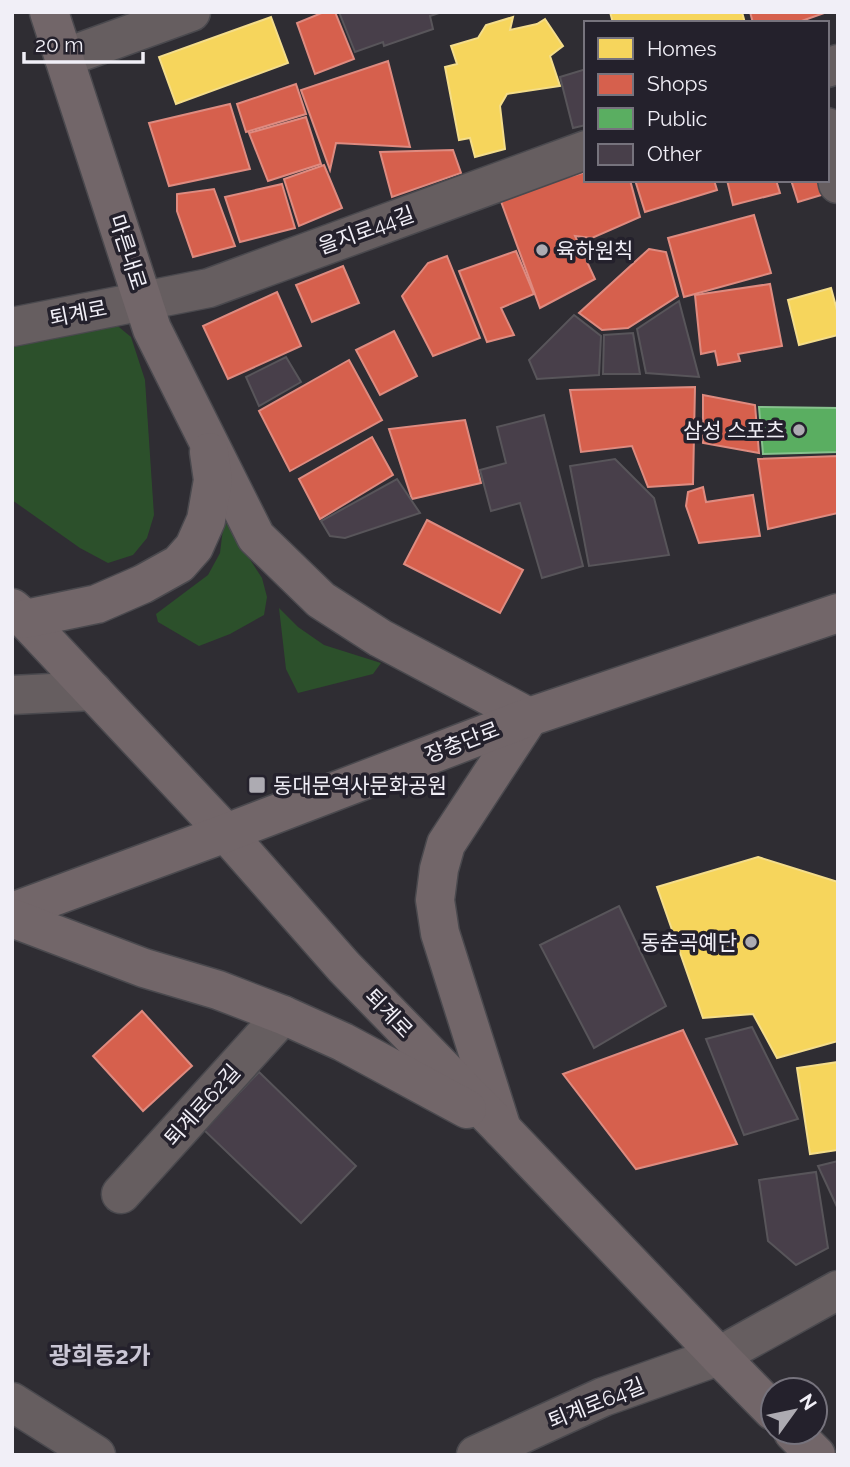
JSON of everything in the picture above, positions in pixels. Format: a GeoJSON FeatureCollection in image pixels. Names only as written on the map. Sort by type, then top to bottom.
{"type":"FeatureCollection","features":[{"type":"Feature","properties":{"kind":"main road","name":"마른내로"},"geometry":{"type":"LineString","coordinates":[[49,12],[152,329],[256,537],[321,600],[380,638],[529,717]]}},
{"type":"Feature","properties":{"kind":"main road"},"geometry":{"type":"LineString","coordinates":[[18,613],[97,604],[143,584],[178,564],[194,547],[206,520],[214,480],[208,440]]}},
{"type":"Feature","properties":{"kind":"main road","name":"퇴계로"},"geometry":{"type":"LineString","coordinates":[[18,613],[226,833],[344,967],[759,1397]]}},
{"type":"Feature","properties":{"kind":"main road","name":"장충단로"},"geometry":{"type":"LineString","coordinates":[[12,912],[529,717],[838,613]]}},
{"type":"Feature","properties":{"kind":"main road"},"geometry":{"type":"LineString","coordinates":[[502,1129],[440,933],[435,901],[439,869],[446,844],[529,717]]}},
{"type":"Feature","properties":{"kind":"main road"},"geometry":{"type":"LineString","coordinates":[[12,918],[144,968],[218,990],[283,1014],[343,1042],[502,1129]]}},
{"type":"Feature","properties":{"kind":"street"},"geometry":{"type":"LineString","coordinates":[[64,58],[191,12]]}},
{"type":"Feature","properties":{"kind":"street"},"geometry":{"type":"LineString","coordinates":[[829,137],[838,184]]}},
{"type":"Feature","properties":{"kind":"street","name":"을지로44길"},"geometry":{"type":"LineString","coordinates":[[143,300],[209,288],[584,151]]}},
{"type":"Feature","properties":{"kind":"street","name":"퇴계로"},"geometry":{"type":"LineString","coordinates":[[12,327],[143,300]]}},
{"type":"Feature","properties":{"kind":"street"},"geometry":{"type":"LineString","coordinates":[[12,695],[93,691]]}},
{"type":"Feature","properties":{"kind":"street","name":"퇴계로62길"},"geometry":{"type":"LineString","coordinates":[[121,1194],[283,1014]]}},
{"type":"Feature","properties":{"kind":"street","name":"퇴계로64길"},"geometry":{"type":"LineString","coordinates":[[475,1455],[603,1397],[719,1356],[838,1290]]}},
{"type":"Feature","properties":{"kind":"street"},"geometry":{"type":"LineString","coordinates":[[12,1402],[96,1455]]}},
{"type":"Feature","properties":{"kind":"green space"},"geometry":{"type":"Polygon","coordinates":[[[114,323],[131,337],[145,380],[154,515],[147,538],[133,555],[108,563],[80,548],[12,500],[12,346],[114,323]]]}},
{"type":"Feature","properties":{"kind":"green space"},"geometry":{"type":"Polygon","coordinates":[[[224,520],[262,578],[267,597],[264,615],[230,634],[199,646],[158,622],[156,614],[208,575],[220,553],[224,520]]]}},
{"type":"Feature","properties":{"kind":"green space"},"geometry":{"type":"Polygon","coordinates":[[[279,608],[298,627],[324,645],[381,663],[373,674],[298,693],[286,669],[279,608]]]}},
{"type":"Feature","properties":{"kind":"building: Homes"},"geometry":{"type":"Polygon","coordinates":[[[610,12],[742,12],[744,21],[612,21],[610,12]]]}},
{"type":"Feature","properties":{"kind":"building: Homes"},"geometry":{"type":"Polygon","coordinates":[[[271,17],[288,63],[176,104],[159,57],[271,17]]]}},
{"type":"Feature","properties":{"kind":"building: Homes"},"geometry":{"type":"Polygon","coordinates":[[[513,17],[510,30],[537,24],[545,19],[563,46],[550,56],[560,86],[507,94],[500,106],[505,149],[475,157],[470,138],[459,140],[445,67],[457,64],[451,46],[478,38],[486,25],[513,17]]]}},
{"type":"Feature","properties":{"kind":"building: Homes"},"geometry":{"type":"Polygon","coordinates":[[[831,288],[838,314],[838,335],[799,345],[788,300],[831,288]]]}},
{"type":"Feature","properties":{"kind":"building: Homes"},"geometry":{"type":"Polygon","coordinates":[[[758,857],[838,882],[838,1041],[777,1058],[753,1014],[703,1018],[657,887],[758,857]]]}},
{"type":"Feature","properties":{"kind":"building: Homes"},"geometry":{"type":"Polygon","coordinates":[[[838,1062],[838,1150],[810,1154],[797,1068],[838,1062]]]}},
{"type":"Feature","properties":{"kind":"building: Shops"},"geometry":{"type":"Polygon","coordinates":[[[324,12],[335,12],[354,59],[315,74],[297,23],[324,12]]]}},
{"type":"Feature","properties":{"kind":"building: Shops"},"geometry":{"type":"Polygon","coordinates":[[[750,12],[827,12],[802,21],[752,21],[750,12]]]}},
{"type":"Feature","properties":{"kind":"building: Shops"},"geometry":{"type":"Polygon","coordinates":[[[388,61],[410,147],[336,143],[330,170],[301,90],[388,61]]]}},
{"type":"Feature","properties":{"kind":"building: Shops"},"geometry":{"type":"Polygon","coordinates":[[[296,84],[306,114],[246,132],[237,104],[296,84]]]}},
{"type":"Feature","properties":{"kind":"building: Shops"},"geometry":{"type":"Polygon","coordinates":[[[230,104],[250,169],[169,186],[149,123],[230,104]]]}},
{"type":"Feature","properties":{"kind":"building: Shops"},"geometry":{"type":"Polygon","coordinates":[[[306,117],[321,164],[268,181],[249,133],[306,117]]]}},
{"type":"Feature","properties":{"kind":"building: Shops"},"geometry":{"type":"Polygon","coordinates":[[[453,150],[461,173],[392,197],[380,152],[453,150]]]}},
{"type":"Feature","properties":{"kind":"building: Shops"},"geometry":{"type":"Polygon","coordinates":[[[324,165],[342,208],[299,226],[284,179],[324,165]]]}},
{"type":"Feature","properties":{"kind":"building: Shops"},"geometry":{"type":"Polygon","coordinates":[[[584,173],[584,182],[631,182],[640,217],[592,238],[575,236],[595,279],[540,308],[499,196],[584,173]]]}},
{"type":"Feature","properties":{"kind":"building: Shops"},"geometry":{"type":"Polygon","coordinates":[[[636,182],[715,182],[717,190],[645,212],[636,182]]]}},
{"type":"Feature","properties":{"kind":"building: Shops"},"geometry":{"type":"Polygon","coordinates":[[[727,182],[777,182],[780,193],[733,205],[727,182]]]}},
{"type":"Feature","properties":{"kind":"building: Shops"},"geometry":{"type":"Polygon","coordinates":[[[792,182],[828,182],[835,191],[798,202],[792,182]]]}},
{"type":"Feature","properties":{"kind":"building: Shops"},"geometry":{"type":"Polygon","coordinates":[[[282,184],[295,228],[240,242],[225,197],[282,184]]]}},
{"type":"Feature","properties":{"kind":"building: Shops"},"geometry":{"type":"Polygon","coordinates":[[[214,189],[235,246],[193,257],[177,211],[177,194],[214,189]]]}},
{"type":"Feature","properties":{"kind":"building: Shops"},"geometry":{"type":"Polygon","coordinates":[[[754,215],[771,273],[684,297],[668,238],[754,215]]]}},
{"type":"Feature","properties":{"kind":"building: Shops"},"geometry":{"type":"Polygon","coordinates":[[[649,249],[666,252],[678,296],[628,328],[602,330],[579,313],[649,249]]]}},
{"type":"Feature","properties":{"kind":"building: Shops"},"geometry":{"type":"Polygon","coordinates":[[[516,251],[534,294],[501,308],[514,335],[487,342],[459,271],[516,251]]]}},
{"type":"Feature","properties":{"kind":"building: Shops"},"geometry":{"type":"Polygon","coordinates":[[[447,256],[480,338],[433,356],[402,296],[428,263],[447,256]]]}},
{"type":"Feature","properties":{"kind":"building: Shops"},"geometry":{"type":"Polygon","coordinates":[[[343,266],[359,303],[312,322],[296,285],[343,266]]]}},
{"type":"Feature","properties":{"kind":"building: Shops"},"geometry":{"type":"Polygon","coordinates":[[[770,284],[782,346],[738,354],[740,361],[718,365],[715,351],[701,354],[695,295],[770,284]]]}},
{"type":"Feature","properties":{"kind":"building: Shops"},"geometry":{"type":"Polygon","coordinates":[[[277,292],[301,346],[228,379],[203,326],[277,292]]]}},
{"type":"Feature","properties":{"kind":"building: Shops"},"geometry":{"type":"Polygon","coordinates":[[[394,331],[417,376],[380,395],[356,350],[394,331]]]}},
{"type":"Feature","properties":{"kind":"building: Shops"},"geometry":{"type":"Polygon","coordinates":[[[349,360],[382,420],[290,471],[259,411],[349,360]]]}},
{"type":"Feature","properties":{"kind":"building: Shops"},"geometry":{"type":"Polygon","coordinates":[[[695,387],[693,484],[648,487],[632,446],[581,452],[570,390],[695,387]]]}},
{"type":"Feature","properties":{"kind":"building: Shops"},"geometry":{"type":"Polygon","coordinates":[[[703,395],[755,405],[759,453],[703,443],[703,395]]]}},
{"type":"Feature","properties":{"kind":"building: Shops"},"geometry":{"type":"Polygon","coordinates":[[[465,420],[481,483],[412,499],[389,429],[465,420]]]}},
{"type":"Feature","properties":{"kind":"building: Shops"},"geometry":{"type":"Polygon","coordinates":[[[372,437],[393,475],[320,519],[299,479],[372,437]]]}},
{"type":"Feature","properties":{"kind":"building: Shops"},"geometry":{"type":"Polygon","coordinates":[[[838,456],[838,513],[768,529],[758,459],[838,456]]]}},
{"type":"Feature","properties":{"kind":"building: Shops"},"geometry":{"type":"Polygon","coordinates":[[[703,487],[706,502],[753,495],[760,536],[699,543],[686,506],[688,492],[703,487]]]}},
{"type":"Feature","properties":{"kind":"building: Shops"},"geometry":{"type":"Polygon","coordinates":[[[427,520],[523,570],[500,613],[404,564],[427,520]]]}},
{"type":"Feature","properties":{"kind":"building: Shops"},"geometry":{"type":"Polygon","coordinates":[[[142,1011],[192,1066],[143,1111],[93,1056],[142,1011]]]}},
{"type":"Feature","properties":{"kind":"building: Shops"},"geometry":{"type":"Polygon","coordinates":[[[683,1030],[737,1144],[636,1169],[563,1074],[683,1030]]]}},
{"type":"Feature","properties":{"kind":"building: Public","name":"삼성 스포츠"},"geometry":{"type":"Polygon","coordinates":[[[759,407],[838,408],[838,452],[763,454],[759,407]]]}},
{"type":"Feature","properties":{"kind":"building: Other"},"geometry":{"type":"Polygon","coordinates":[[[339,12],[442,12],[430,16],[433,29],[384,46],[383,42],[355,52],[339,12]]]}},
{"type":"Feature","properties":{"kind":"building: Other"},"geometry":{"type":"Polygon","coordinates":[[[584,70],[584,125],[573,128],[560,77],[584,70]]]}},
{"type":"Feature","properties":{"kind":"building: Other"},"geometry":{"type":"Polygon","coordinates":[[[679,301],[699,377],[646,373],[637,329],[679,301]]]}},
{"type":"Feature","properties":{"kind":"building: Other"},"geometry":{"type":"Polygon","coordinates":[[[574,315],[601,336],[599,375],[537,379],[529,360],[574,315]]]}},
{"type":"Feature","properties":{"kind":"building: Other"},"geometry":{"type":"Polygon","coordinates":[[[633,333],[640,374],[603,374],[604,335],[633,333]]]}},
{"type":"Feature","properties":{"kind":"building: Other"},"geometry":{"type":"Polygon","coordinates":[[[286,357],[301,382],[259,406],[246,377],[286,357]]]}},
{"type":"Feature","properties":{"kind":"building: Other"},"geometry":{"type":"Polygon","coordinates":[[[544,415],[583,566],[542,578],[520,503],[491,511],[480,470],[506,463],[497,427],[544,415]]]}},
{"type":"Feature","properties":{"kind":"building: Other"},"geometry":{"type":"Polygon","coordinates":[[[615,459],[654,498],[669,555],[589,566],[570,466],[615,459]]]}},
{"type":"Feature","properties":{"kind":"building: Other"},"geometry":{"type":"Polygon","coordinates":[[[397,479],[420,513],[345,538],[330,536],[321,521],[397,479]]]}},
{"type":"Feature","properties":{"kind":"building: Other"},"geometry":{"type":"Polygon","coordinates":[[[619,906],[666,1006],[594,1048],[540,945],[619,906]]]}},
{"type":"Feature","properties":{"kind":"building: Other"},"geometry":{"type":"Polygon","coordinates":[[[752,1027],[798,1119],[744,1135],[706,1039],[752,1027]]]}},
{"type":"Feature","properties":{"kind":"building: Other"},"geometry":{"type":"Polygon","coordinates":[[[259,1072],[356,1166],[301,1223],[204,1130],[259,1072]]]}},
{"type":"Feature","properties":{"kind":"building: Other"},"geometry":{"type":"Polygon","coordinates":[[[838,1161],[838,1209],[818,1166],[838,1161]]]}},
{"type":"Feature","properties":{"kind":"building: Other"},"geometry":{"type":"Polygon","coordinates":[[[816,1172],[828,1248],[796,1265],[768,1241],[759,1180],[816,1172]]]}},
{"type":"Feature","properties":{"kind":"place","name":"육하원칙"},"geometry":{"type":"Point","coordinates":[542,250]}},
{"type":"Feature","properties":{"kind":"place","name":"삼성 스포츠"},"geometry":{"type":"Point","coordinates":[799,430]}},
{"type":"Feature","properties":{"kind":"place","name":"동대문역사문화공원"},"geometry":{"type":"Point","coordinates":[257,785]}},
{"type":"Feature","properties":{"kind":"place","name":"동춘곡예단"},"geometry":{"type":"Point","coordinates":[751,942]}},
{"type":"Feature","properties":{"kind":"district","name":"광희동2가"},"geometry":{"type":"Point","coordinates":[100,1355]}}]}
